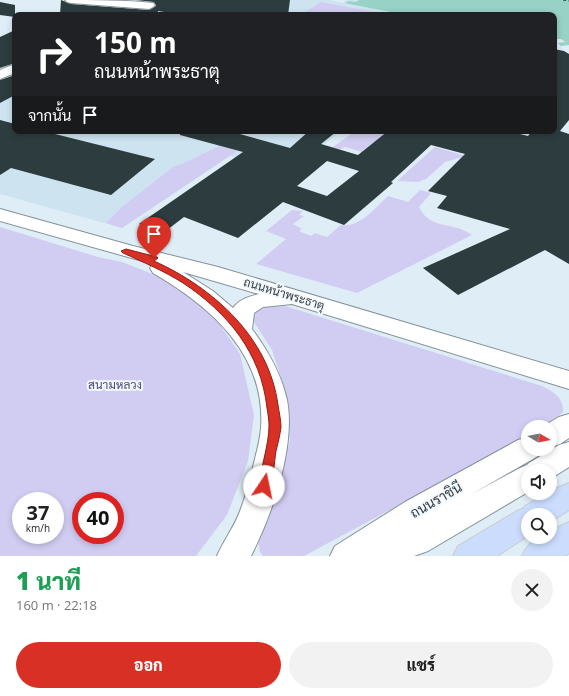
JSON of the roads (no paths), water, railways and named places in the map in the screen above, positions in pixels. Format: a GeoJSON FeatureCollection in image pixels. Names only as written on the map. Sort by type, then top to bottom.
{"type":"FeatureCollection","features":[{"type":"Feature","properties":{"kind":"main road"},"geometry":{"type":"LineString","coordinates":[[548,508],[569,495]]}},
{"type":"Feature","properties":{"kind":"main road"},"geometry":{"type":"LineString","coordinates":[[469,556],[521,524]]}},
{"type":"Feature","properties":{"kind":"main road"},"geometry":{"type":"LineString","coordinates":[[538,556],[569,536]]}},
{"type":"Feature","properties":{"kind":"street"},"geometry":{"type":"LineString","coordinates":[[71,0],[155,3]]}},
{"type":"Feature","properties":{"kind":"street"},"geometry":{"type":"LineString","coordinates":[[135,12],[155,3]]}},
{"type":"Feature","properties":{"kind":"street"},"geometry":{"type":"LineString","coordinates":[[0,75],[12,69]]}},
{"type":"Feature","properties":{"kind":"street","name":"ถนนหน้าพระธาตุ"},"geometry":{"type":"LineString","coordinates":[[0,215],[126,251],[210,272],[568,381]]}},
{"type":"Feature","properties":{"kind":"street"},"geometry":{"type":"LineString","coordinates":[[126,251],[185,281],[222,309],[254,348],[263,367],[271,390],[275,426],[264,486],[239,552]]}},
{"type":"Feature","properties":{"kind":"street"},"geometry":{"type":"LineString","coordinates":[[240,330],[239,319],[242,311],[247,306],[266,300],[300,300]]}},
{"type":"Feature","properties":{"kind":"street"},"geometry":{"type":"LineString","coordinates":[[557,432],[569,424]]}},
{"type":"Feature","properties":{"kind":"street","name":"ถนนราชินี"},"geometry":{"type":"LineString","coordinates":[[346,556],[416,511],[521,452]]}},
{"type":"Feature","properties":{"kind":"street"},"geometry":{"type":"LineString","coordinates":[[551,464],[569,453]]}},
{"type":"Feature","properties":{"kind":"street","name":"ถนนราชินี"},"geometry":{"type":"LineString","coordinates":[[375,556],[417,541],[521,481]]}},
{"type":"Feature","properties":{"kind":"park label","name":"สนามหลวง"},"geometry":{"type":"Point","coordinates":[115,385]}}]}
